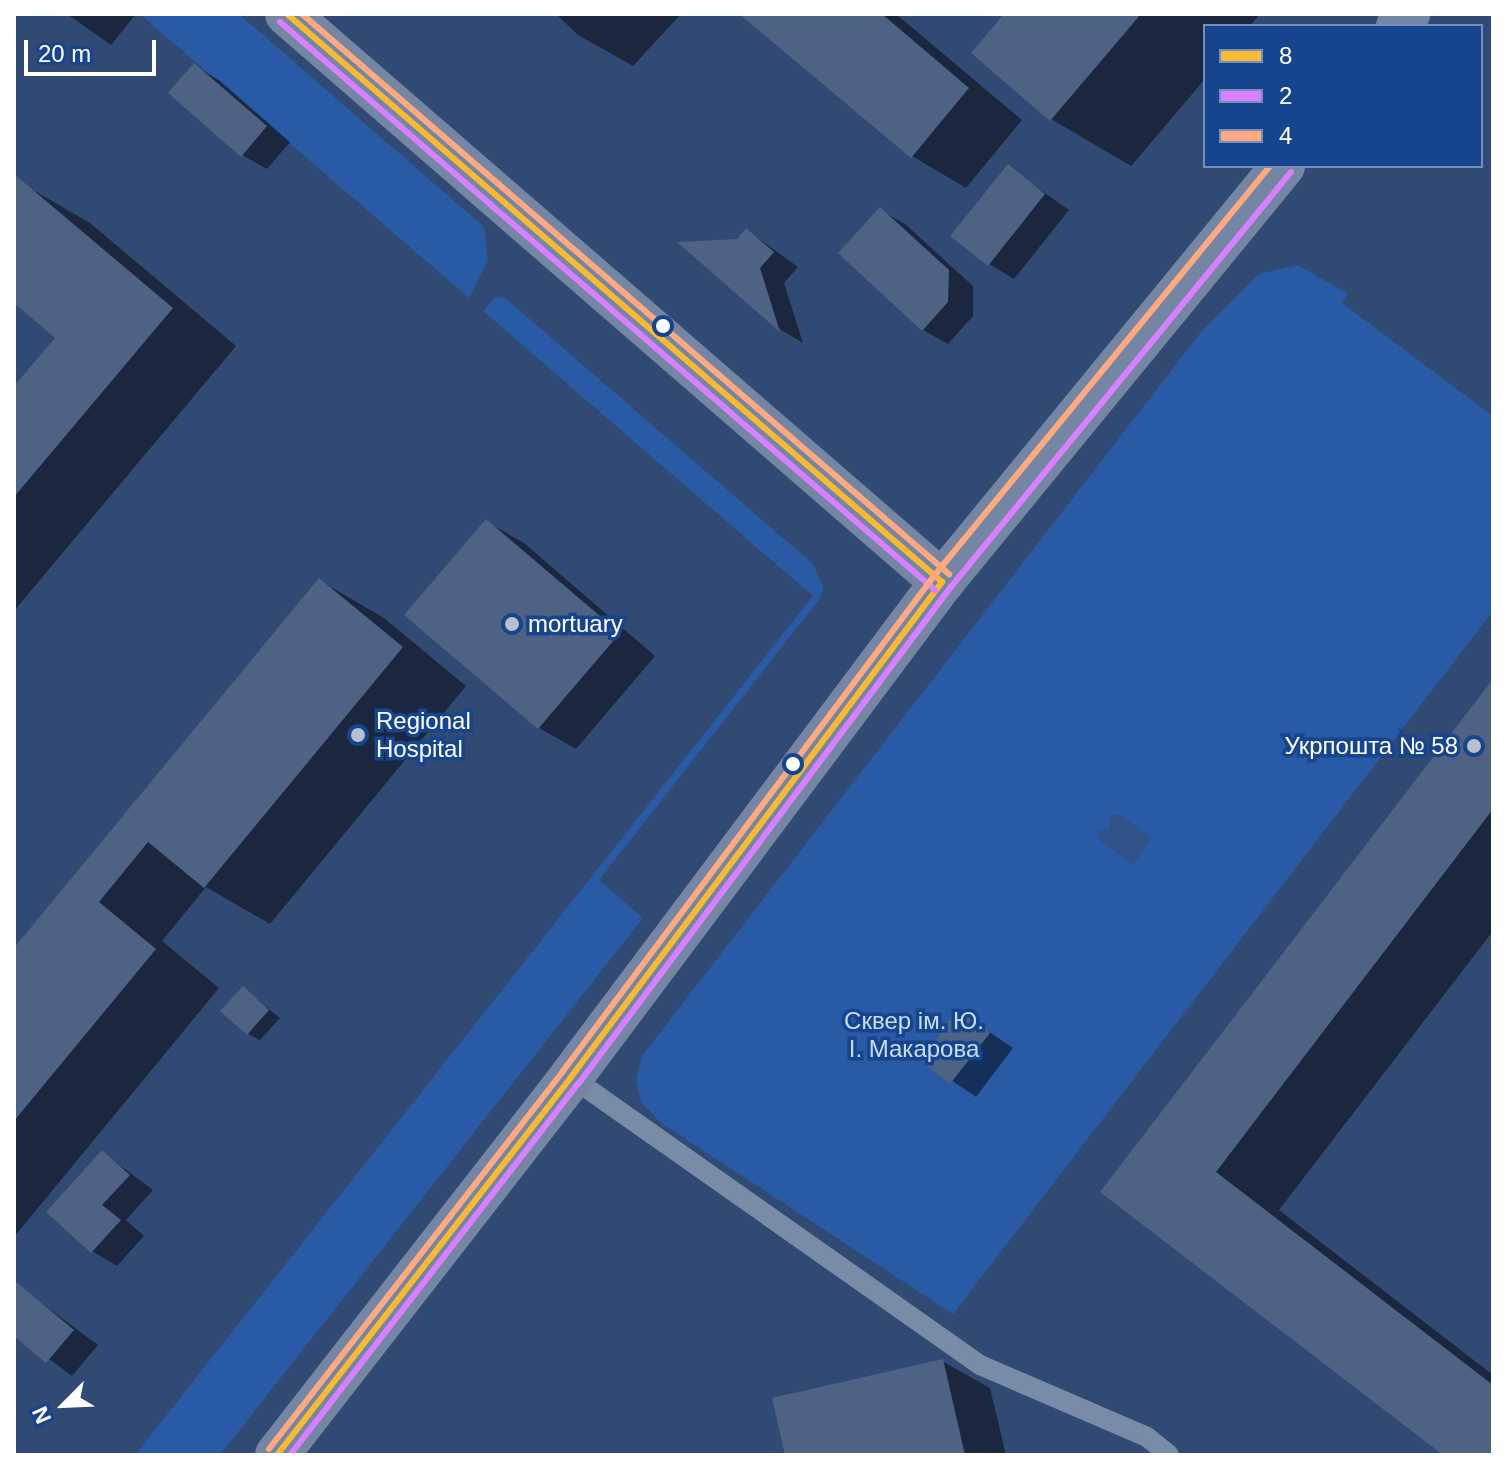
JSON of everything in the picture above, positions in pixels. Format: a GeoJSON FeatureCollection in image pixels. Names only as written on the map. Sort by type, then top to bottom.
{"type":"FeatureCollection","features":[{"type":"Feature","properties":{"kind":"street"},"geometry":{"type":"LineString","coordinates":[[287,14],[942,582]]}},
{"type":"Feature","properties":{"kind":"street"},"geometry":{"type":"LineString","coordinates":[[277,1455],[571,1077],[942,582],[1281,168]]}},
{"type":"Feature","properties":{"kind":"lane"},"geometry":{"type":"LineString","coordinates":[[571,1077],[980,1365],[1147,1437],[1169,1455]]}},
{"type":"Feature","properties":{"kind":"green space"},"geometry":{"type":"Polygon","coordinates":[[[140,14],[239,14],[484,227],[488,260],[469,298],[140,14]]]}},
{"type":"Feature","properties":{"kind":"green space","name":"Сквер ім. Ю. І. Макарова"},"geometry":{"type":"Polygon","coordinates":[[[1298,265],[1348,294],[1342,303],[1493,416],[1493,611],[953,1314],[661,1123],[641,1102],[636,1080],[642,1056],[1201,332],[1259,274],[1298,265]]]}},
{"type":"Feature","properties":{"kind":"green space"},"geometry":{"type":"Polygon","coordinates":[[[504,297],[813,564],[823,587],[821,597],[599,880],[643,918],[220,1455],[135,1455],[813,596],[483,311],[495,298],[504,297]]]}},
{"type":"Feature","properties":{"kind":"shaded area"},"geometry":{"type":"Polygon","coordinates":[[[1110,815],[1121,815],[1152,838],[1133,865],[1101,841],[1097,831],[1110,828],[1110,815]]]}},
{"type":"Feature","properties":{"kind":"building"},"geometry":{"type":"Polygon","coordinates":[[[739,14],[882,14],[969,88],[911,158],[739,14]]]}},
{"type":"Feature","properties":{"kind":"building"},"geometry":{"type":"Polygon","coordinates":[[[1004,14],[1141,14],[1050,121],[971,53],[1004,14]]]}},
{"type":"Feature","properties":{"kind":"building"},"geometry":{"type":"Polygon","coordinates":[[[194,63],[267,126],[241,157],[168,93],[194,63]]]}},
{"type":"Feature","properties":{"kind":"building"},"geometry":{"type":"Polygon","coordinates":[[[1008,164],[1045,194],[988,266],[950,236],[1008,164]]]}},
{"type":"Feature","properties":{"kind":"building"},"geometry":{"type":"Polygon","coordinates":[[[14,174],[173,308],[14,497],[14,386],[55,338],[14,303],[14,174]]]}},
{"type":"Feature","properties":{"kind":"building"},"geometry":{"type":"Polygon","coordinates":[[[880,207],[949,270],[948,302],[922,331],[838,253],[880,207]]]}},
{"type":"Feature","properties":{"kind":"building"},"geometry":{"type":"Polygon","coordinates":[[[746,228],[774,252],[760,268],[780,332],[677,242],[737,239],[746,228]]]}},
{"type":"Feature","properties":{"kind":"building","name":"mortuary"},"geometry":{"type":"Polygon","coordinates":[[[486,519],[620,633],[538,729],[404,615],[486,519]]]}},
{"type":"Feature","properties":{"kind":"building"},"geometry":{"type":"Polygon","coordinates":[[[319,578],[403,647],[204,888],[148,842],[99,902],[156,949],[14,1121],[14,948],[319,578]]]}},
{"type":"Feature","properties":{"kind":"building"},"geometry":{"type":"Polygon","coordinates":[[[1493,679],[1493,809],[1216,1172],[1493,1385],[1493,1455],[1443,1455],[1100,1192],[1493,679]]]}},
{"type":"Feature","properties":{"kind":"building"},"geometry":{"type":"Polygon","coordinates":[[[243,986],[269,1010],[247,1035],[220,1011],[243,986]]]}},
{"type":"Feature","properties":{"kind":"building"},"geometry":{"type":"Polygon","coordinates":[[[973,1017],[990,1033],[950,1084],[923,1063],[947,1021],[973,1017]]]}},
{"type":"Feature","properties":{"kind":"building"},"geometry":{"type":"Polygon","coordinates":[[[102,1150],[130,1175],[102,1205],[121,1220],[91,1253],[46,1212],[102,1150]]]}},
{"type":"Feature","properties":{"kind":"building"},"geometry":{"type":"Polygon","coordinates":[[[14,1280],[74,1330],[46,1363],[14,1336],[14,1280]]]}},
{"type":"Feature","properties":{"kind":"building"},"geometry":{"type":"Polygon","coordinates":[[[943,1359],[965,1455],[785,1455],[772,1398],[943,1359]]]}},
{"type":"Feature","properties":{"kind":"transit line","name":"8"},"geometry":{"type":"LineString","coordinates":[[287,14],[942,582]]}},
{"type":"Feature","properties":{"kind":"transit line","name":"4"},"geometry":{"type":"LineString","coordinates":[[302,14],[949,574]]}},
{"type":"Feature","properties":{"kind":"transit line","name":"2"},"geometry":{"type":"LineString","coordinates":[[280,22],[935,590]]}},
{"type":"Feature","properties":{"kind":"transit line","name":"4"},"geometry":{"type":"LineString","coordinates":[[269,1449],[563,1071],[934,576],[1268,168]]}},
{"type":"Feature","properties":{"kind":"transit line","name":"2"},"geometry":{"type":"LineString","coordinates":[[290,1455],[579,1083],[950,588],[1291,172]]}},
{"type":"Feature","properties":{"kind":"transit line","name":"8"},"geometry":{"type":"LineString","coordinates":[[277,1455],[571,1077],[942,582]]}},
{"type":"Feature","properties":{"kind":"place","name":"mortuary"},"geometry":{"type":"Point","coordinates":[512,624]}},
{"type":"Feature","properties":{"kind":"place","name":"Regional Hospital"},"geometry":{"type":"Point","coordinates":[358,735]}},
{"type":"Feature","properties":{"kind":"place","name":"Укрпошта № 58"},"geometry":{"type":"Point","coordinates":[1474,746]}}]}
